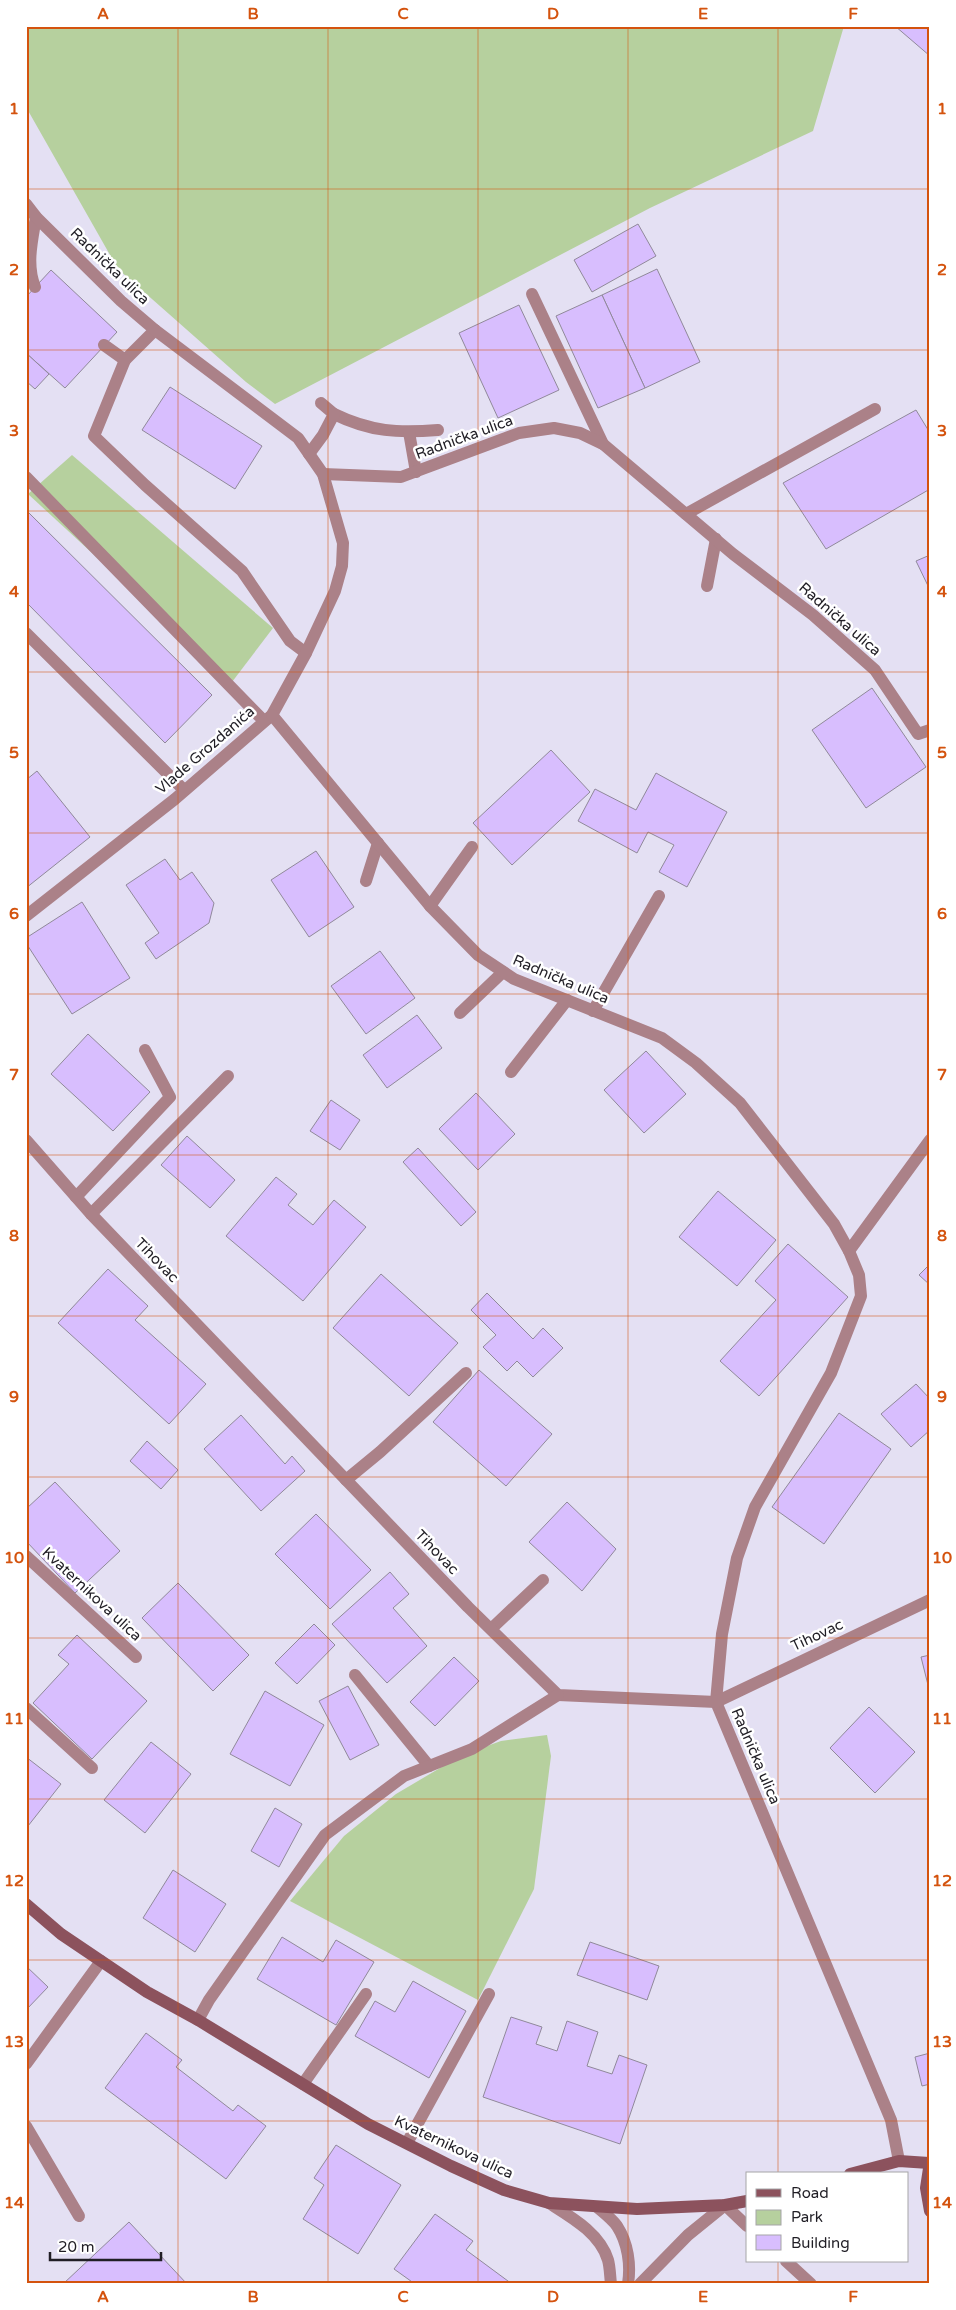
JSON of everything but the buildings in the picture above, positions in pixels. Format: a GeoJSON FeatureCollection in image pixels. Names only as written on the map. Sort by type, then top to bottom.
{"type":"FeatureCollection","features":[{"type":"Feature","properties":{"kind":"street","name":"Radnička ulica"},"geometry":{"type":"LineString","coordinates":[[26,204],[36,218],[121,301],[155,330],[298,438],[323,474],[400,477],[519,433],[554,428],[580,433],[603,444],[716,539],[813,615],[875,670],[918,734],[930,730]]}},
{"type":"Feature","properties":{"kind":"street"},"geometry":{"type":"LineString","coordinates":[[35,287],[30,275],[31,250],[36,218]]}},
{"type":"Feature","properties":{"kind":"street"},"geometry":{"type":"LineString","coordinates":[[532,294],[603,444]]}},
{"type":"Feature","properties":{"kind":"street"},"geometry":{"type":"LineString","coordinates":[[155,330],[125,360],[94,436],[145,485],[242,571],[290,641],[306,653]]}},
{"type":"Feature","properties":{"kind":"street"},"geometry":{"type":"LineString","coordinates":[[104,345],[125,360]]}},
{"type":"Feature","properties":{"kind":"street"},"geometry":{"type":"LineString","coordinates":[[321,403],[334,414],[369,429],[409,432],[438,430]]}},
{"type":"Feature","properties":{"kind":"street"},"geometry":{"type":"LineString","coordinates":[[686,514],[875,409]]}},
{"type":"Feature","properties":{"kind":"street"},"geometry":{"type":"LineString","coordinates":[[309,454],[323,435],[334,414]]}},
{"type":"Feature","properties":{"kind":"street"},"geometry":{"type":"LineString","coordinates":[[409,432],[416,472]]}},
{"type":"Feature","properties":{"kind":"street","name":"Vlade Grozdanića"},"geometry":{"type":"LineString","coordinates":[[26,916],[179,794],[268,718],[306,653],[335,591],[342,566],[343,543],[323,474]]}},
{"type":"Feature","properties":{"kind":"street","name":"Radnička ulica"},"geometry":{"type":"LineString","coordinates":[[26,477],[268,718],[378,843],[430,906],[478,955],[514,979],[662,1038],[696,1063],[740,1104],[834,1224],[849,1251],[858,1275],[861,1296],[830,1373],[755,1507],[737,1558],[722,1634],[716,1702],[891,2120],[899,2160]]}},
{"type":"Feature","properties":{"kind":"street"},"geometry":{"type":"LineString","coordinates":[[707,586],[716,539]]}},
{"type":"Feature","properties":{"kind":"street"},"geometry":{"type":"LineString","coordinates":[[26,633],[179,794]]}},
{"type":"Feature","properties":{"kind":"street"},"geometry":{"type":"LineString","coordinates":[[366,882],[378,843]]}},
{"type":"Feature","properties":{"kind":"street"},"geometry":{"type":"LineString","coordinates":[[430,906],[472,847]]}},
{"type":"Feature","properties":{"kind":"street"},"geometry":{"type":"LineString","coordinates":[[593,1011],[659,896]]}},
{"type":"Feature","properties":{"kind":"street"},"geometry":{"type":"LineString","coordinates":[[460,1013],[503,972]]}},
{"type":"Feature","properties":{"kind":"street"},"geometry":{"type":"LineString","coordinates":[[511,1072],[567,1000]]}},
{"type":"Feature","properties":{"kind":"street"},"geometry":{"type":"LineString","coordinates":[[76,1198],[170,1097],[145,1050]]}},
{"type":"Feature","properties":{"kind":"street"},"geometry":{"type":"LineString","coordinates":[[91,1214],[228,1076]]}},
{"type":"Feature","properties":{"kind":"street","name":"Tihovac"},"geometry":{"type":"LineString","coordinates":[[26,1140],[91,1214],[490,1629],[558,1695],[716,1702],[930,1600]]}},
{"type":"Feature","properties":{"kind":"street"},"geometry":{"type":"LineString","coordinates":[[849,1251],[930,1140]]}},
{"type":"Feature","properties":{"kind":"street"},"geometry":{"type":"LineString","coordinates":[[346,1480],[380,1452],[466,1373]]}},
{"type":"Feature","properties":{"kind":"street","name":"Kvaternikova ulica"},"geometry":{"type":"LineString","coordinates":[[26,1556],[136,1657]]}},
{"type":"Feature","properties":{"kind":"street"},"geometry":{"type":"LineString","coordinates":[[490,1629],[543,1580]]}},
{"type":"Feature","properties":{"kind":"street"},"geometry":{"type":"LineString","coordinates":[[354,1675],[429,1766]]}},
{"type":"Feature","properties":{"kind":"street"},"geometry":{"type":"LineString","coordinates":[[198,2020],[209,2000],[325,1835],[404,1776],[472,1749],[558,1695]]}},
{"type":"Feature","properties":{"kind":"street"},"geometry":{"type":"LineString","coordinates":[[26,1708],[92,1768]]}},
{"type":"Feature","properties":{"kind":"street","name":"Kvaternikova ulica"},"geometry":{"type":"LineString","coordinates":[[26,1904],[61,1934],[148,1992],[198,2020],[368,2124],[504,2190],[549,2203],[637,2210],[725,2206],[746,2201]]}},
{"type":"Feature","properties":{"kind":"street"},"geometry":{"type":"LineString","coordinates":[[26,2064],[102,1961]]}},
{"type":"Feature","properties":{"kind":"street"},"geometry":{"type":"LineString","coordinates":[[303,2084],[366,1994]]}},
{"type":"Feature","properties":{"kind":"street"},"geometry":{"type":"LineString","coordinates":[[407,2144],[489,1994]]}},
{"type":"Feature","properties":{"kind":"street"},"geometry":{"type":"LineString","coordinates":[[26,2126],[79,2216]]}},
{"type":"Feature","properties":{"kind":"street"},"geometry":{"type":"LineString","coordinates":[[857,2172],[899,2160],[929,2162],[926,2188],[930,2211]]}},
{"type":"Feature","properties":{"kind":"street"},"geometry":{"type":"LineString","coordinates":[[549,2203],[572,2217],[596,2237],[608,2260],[611,2284]]}},
{"type":"Feature","properties":{"kind":"street"},"geometry":{"type":"LineString","coordinates":[[725,2206],[746,2225]]}},
{"type":"Feature","properties":{"kind":"street","name":"Kvaternikova ulica"},"geometry":{"type":"LineString","coordinates":[[640,2284],[688,2236],[725,2206]]}},
{"type":"Feature","properties":{"kind":"street"},"geometry":{"type":"LineString","coordinates":[[597,2207],[617,2226],[627,2250],[630,2271],[628,2284]]}},
{"type":"Feature","properties":{"kind":"street"},"geometry":{"type":"LineString","coordinates":[[787,2262],[811,2284]]}},
{"type":"Feature","properties":{"kind":"green space"},"geometry":{"type":"Polygon","coordinates":[[[26,26],[844,26],[813,131],[650,208],[275,404],[246,382],[118,269],[26,107],[26,26]]]}},
{"type":"Feature","properties":{"kind":"green space"},"geometry":{"type":"Polygon","coordinates":[[[72,455],[273,628],[232,682],[28,494],[72,455]]]}},
{"type":"Feature","properties":{"kind":"green space"},"geometry":{"type":"Polygon","coordinates":[[[547,1735],[551,1756],[534,1889],[478,2000],[290,1901],[344,1836],[396,1794],[462,1755],[501,1741],[547,1735]]]}}]}
